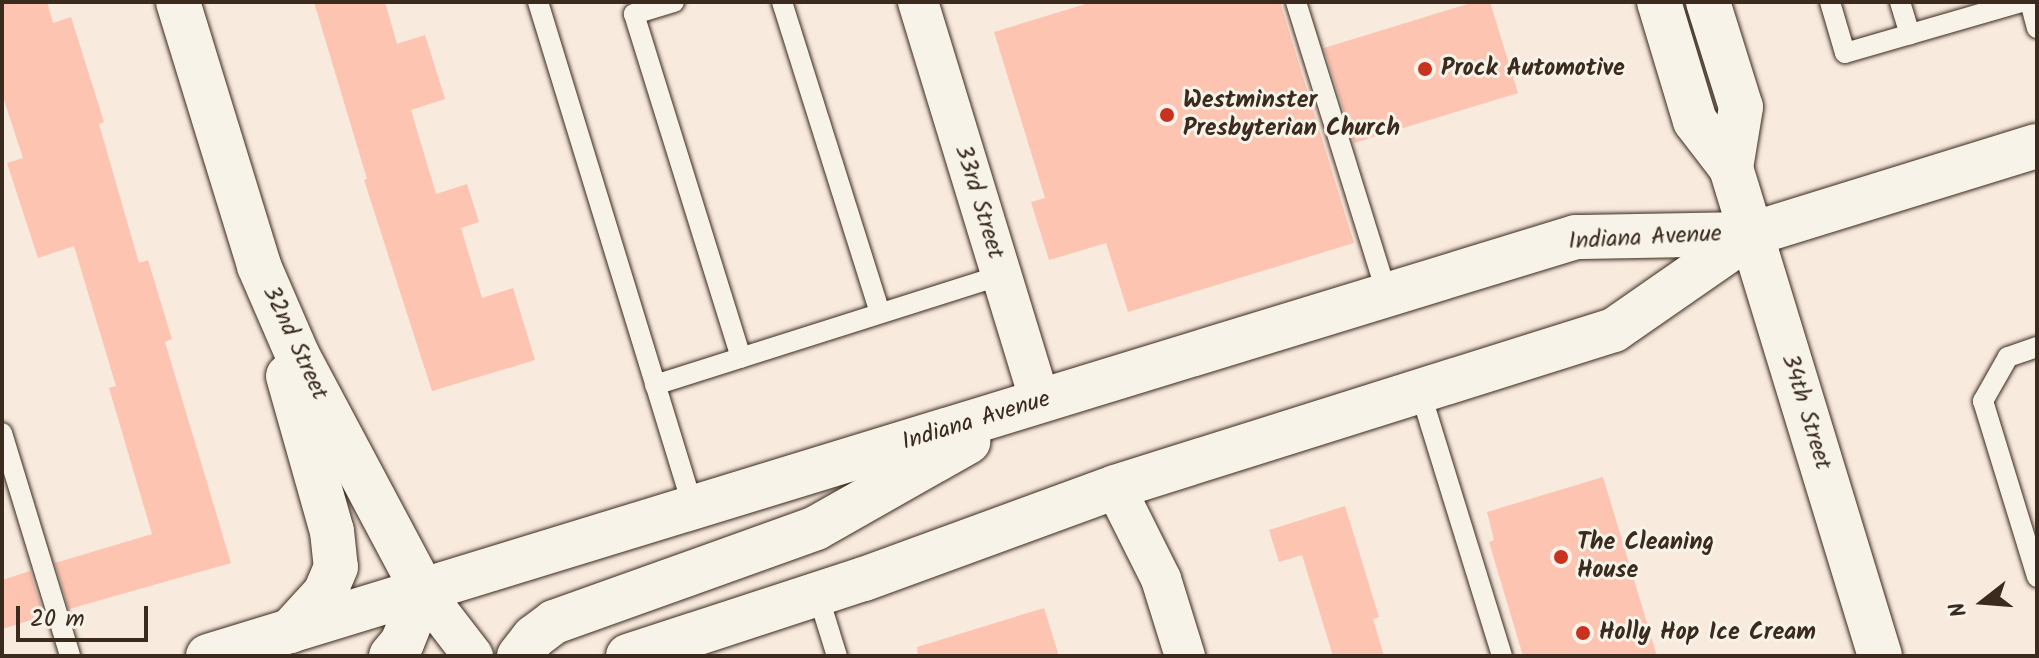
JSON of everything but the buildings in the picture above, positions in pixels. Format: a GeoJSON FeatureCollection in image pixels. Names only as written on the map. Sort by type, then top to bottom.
{"type":"FeatureCollection","features":[{"type":"Feature","properties":{"kind":"main road","name":"32nd Street"},"geometry":{"type":"LineString","coordinates":[[178,2],[259,266],[297,354],[423,591]]}},
{"type":"Feature","properties":{"kind":"main road","name":"34th Street"},"geometry":{"type":"LineString","coordinates":[[1659,2],[1695,121],[1731,168],[1880,656]]}},
{"type":"Feature","properties":{"kind":"main road","name":"34th Street"},"geometry":{"type":"LineString","coordinates":[[1708,2],[1741,107],[1731,168]]}},
{"type":"Feature","properties":{"kind":"main road","name":"Indiana Avenue"},"geometry":{"type":"LineString","coordinates":[[208,656],[1576,237],[1752,234],[2037,146]]}},
{"type":"Feature","properties":{"kind":"main road","name":"Indiana Avenue"},"geometry":{"type":"LineString","coordinates":[[628,656],[818,595],[1115,487],[1614,330],[1752,234]]}},
{"type":"Feature","properties":{"kind":"main road"},"geometry":{"type":"LineString","coordinates":[[259,266],[335,551],[336,567],[332,582],[290,631]]}},
{"type":"Feature","properties":{"kind":"main road"},"geometry":{"type":"LineString","coordinates":[[519,656],[534,637],[554,622],[816,528],[1040,401]]}},
{"type":"Feature","properties":{"kind":"main road"},"geometry":{"type":"LineString","coordinates":[[391,656],[402,643],[423,591]]}},
{"type":"Feature","properties":{"kind":"street","name":"33rd Street"},"geometry":{"type":"LineString","coordinates":[[918,2],[1040,401]]}},
{"type":"Feature","properties":{"kind":"street"},"geometry":{"type":"LineString","coordinates":[[1115,487],[1161,579],[1185,656]]}},
{"type":"Feature","properties":{"kind":"street","name":"32nd Street"},"geometry":{"type":"LineString","coordinates":[[423,591],[473,656]]}},
{"type":"Feature","properties":{"kind":"lane"},"geometry":{"type":"LineString","coordinates":[[538,2],[693,507]]}},
{"type":"Feature","properties":{"kind":"lane"},"geometry":{"type":"LineString","coordinates":[[674,2],[634,14],[741,358]]}},
{"type":"Feature","properties":{"kind":"lane"},"geometry":{"type":"LineString","coordinates":[[782,2],[880,313]]}},
{"type":"Feature","properties":{"kind":"lane"},"geometry":{"type":"LineString","coordinates":[[1296,2],[1387,295]]}},
{"type":"Feature","properties":{"kind":"lane"},"geometry":{"type":"LineString","coordinates":[[1830,2],[1845,53],[1910,34],[1965,10],[2022,2]]}},
{"type":"Feature","properties":{"kind":"lane"},"geometry":{"type":"LineString","coordinates":[[1900,2],[1910,34]]}},
{"type":"Feature","properties":{"kind":"lane"},"geometry":{"type":"LineString","coordinates":[[2030,2],[2037,28]]}},
{"type":"Feature","properties":{"kind":"lane"},"geometry":{"type":"LineString","coordinates":[[655,385],[1001,275]]}},
{"type":"Feature","properties":{"kind":"lane"},"geometry":{"type":"LineString","coordinates":[[2037,347],[2008,357],[1983,401],[2037,577]]}},
{"type":"Feature","properties":{"kind":"lane"},"geometry":{"type":"LineString","coordinates":[[1420,391],[1502,656]]}},
{"type":"Feature","properties":{"kind":"lane"},"geometry":{"type":"LineString","coordinates":[[2,433],[70,656]]}},
{"type":"Feature","properties":{"kind":"lane"},"geometry":{"type":"LineString","coordinates":[[818,595],[837,656]]}},
{"type":"Feature","properties":{"kind":"place","name":"Prock Automotive"},"geometry":{"type":"Point","coordinates":[1425,69]}},
{"type":"Feature","properties":{"kind":"place","name":"Westminster Presbyterian Church"},"geometry":{"type":"Point","coordinates":[1167,115]}},
{"type":"Feature","properties":{"kind":"place","name":"The Cleaning House"},"geometry":{"type":"Point","coordinates":[1561,557]}},
{"type":"Feature","properties":{"kind":"place","name":"Holly Hop Ice Cream"},"geometry":{"type":"Point","coordinates":[1583,633]}}]}
